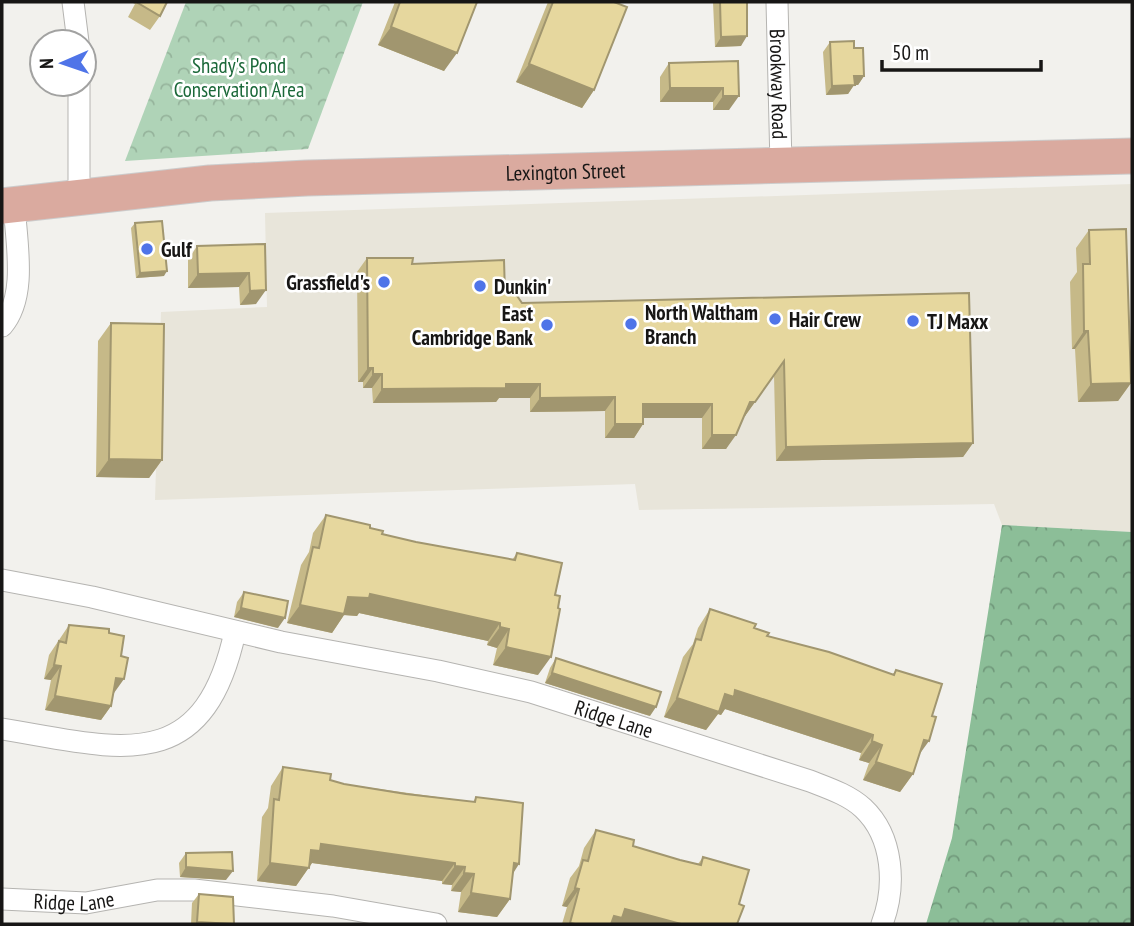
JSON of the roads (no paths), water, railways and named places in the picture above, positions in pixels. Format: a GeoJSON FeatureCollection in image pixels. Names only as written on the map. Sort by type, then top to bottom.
{"type":"FeatureCollection","features":[{"type":"Feature","properties":{"kind":"main road","name":"Lexington Street"},"geometry":{"type":"LineString","coordinates":[[8,205],[210,183],[307,178],[1132,156]]}},
{"type":"Feature","properties":{"kind":"street"},"geometry":{"type":"LineString","coordinates":[[73,2],[76,28]]}},
{"type":"Feature","properties":{"kind":"street","name":"Brookway Road"},"geometry":{"type":"LineString","coordinates":[[777,2],[781,165]]}},
{"type":"Feature","properties":{"kind":"street"},"geometry":{"type":"LineString","coordinates":[[79,98],[79,197]]}},
{"type":"Feature","properties":{"kind":"street"},"geometry":{"type":"LineString","coordinates":[[2,326],[16,298],[18,264],[8,205]]}},
{"type":"Feature","properties":{"kind":"street","name":"Ridge Lane"},"geometry":{"type":"LineString","coordinates":[[2,580],[114,602],[234,632],[531,692],[779,769],[842,794],[863,808],[877,827],[887,851],[890,894],[882,924]]}},
{"type":"Feature","properties":{"kind":"street"},"geometry":{"type":"LineString","coordinates":[[2,729],[101,746],[128,747],[157,742],[180,732],[200,715],[217,692],[234,632]]}},
{"type":"Feature","properties":{"kind":"street","name":"Ridge Lane"},"geometry":{"type":"LineString","coordinates":[[2,899],[86,903],[157,890],[194,890],[306,902],[436,924]]}},
{"type":"Feature","properties":{"kind":"place","name":"Gulf"},"geometry":{"type":"Point","coordinates":[147,249]}},
{"type":"Feature","properties":{"kind":"place","name":"Grassfield's"},"geometry":{"type":"Point","coordinates":[384,282]}},
{"type":"Feature","properties":{"kind":"place","name":"Dunkin'"},"geometry":{"type":"Point","coordinates":[480,286]}},
{"type":"Feature","properties":{"kind":"place","name":"Hair Crew"},"geometry":{"type":"Point","coordinates":[775,319]}},
{"type":"Feature","properties":{"kind":"place","name":"TJ Maxx"},"geometry":{"type":"Point","coordinates":[913,321]}},
{"type":"Feature","properties":{"kind":"place","name":"North Waltham Branch"},"geometry":{"type":"Point","coordinates":[631,324]}},
{"type":"Feature","properties":{"kind":"place","name":"East Cambridge Bank"},"geometry":{"type":"Point","coordinates":[547,325]}},
{"type":"Feature","properties":{"kind":"park label","name":"Shady's Pond Conservation Area"},"geometry":{"type":"Point","coordinates":[239,77]}}]}
